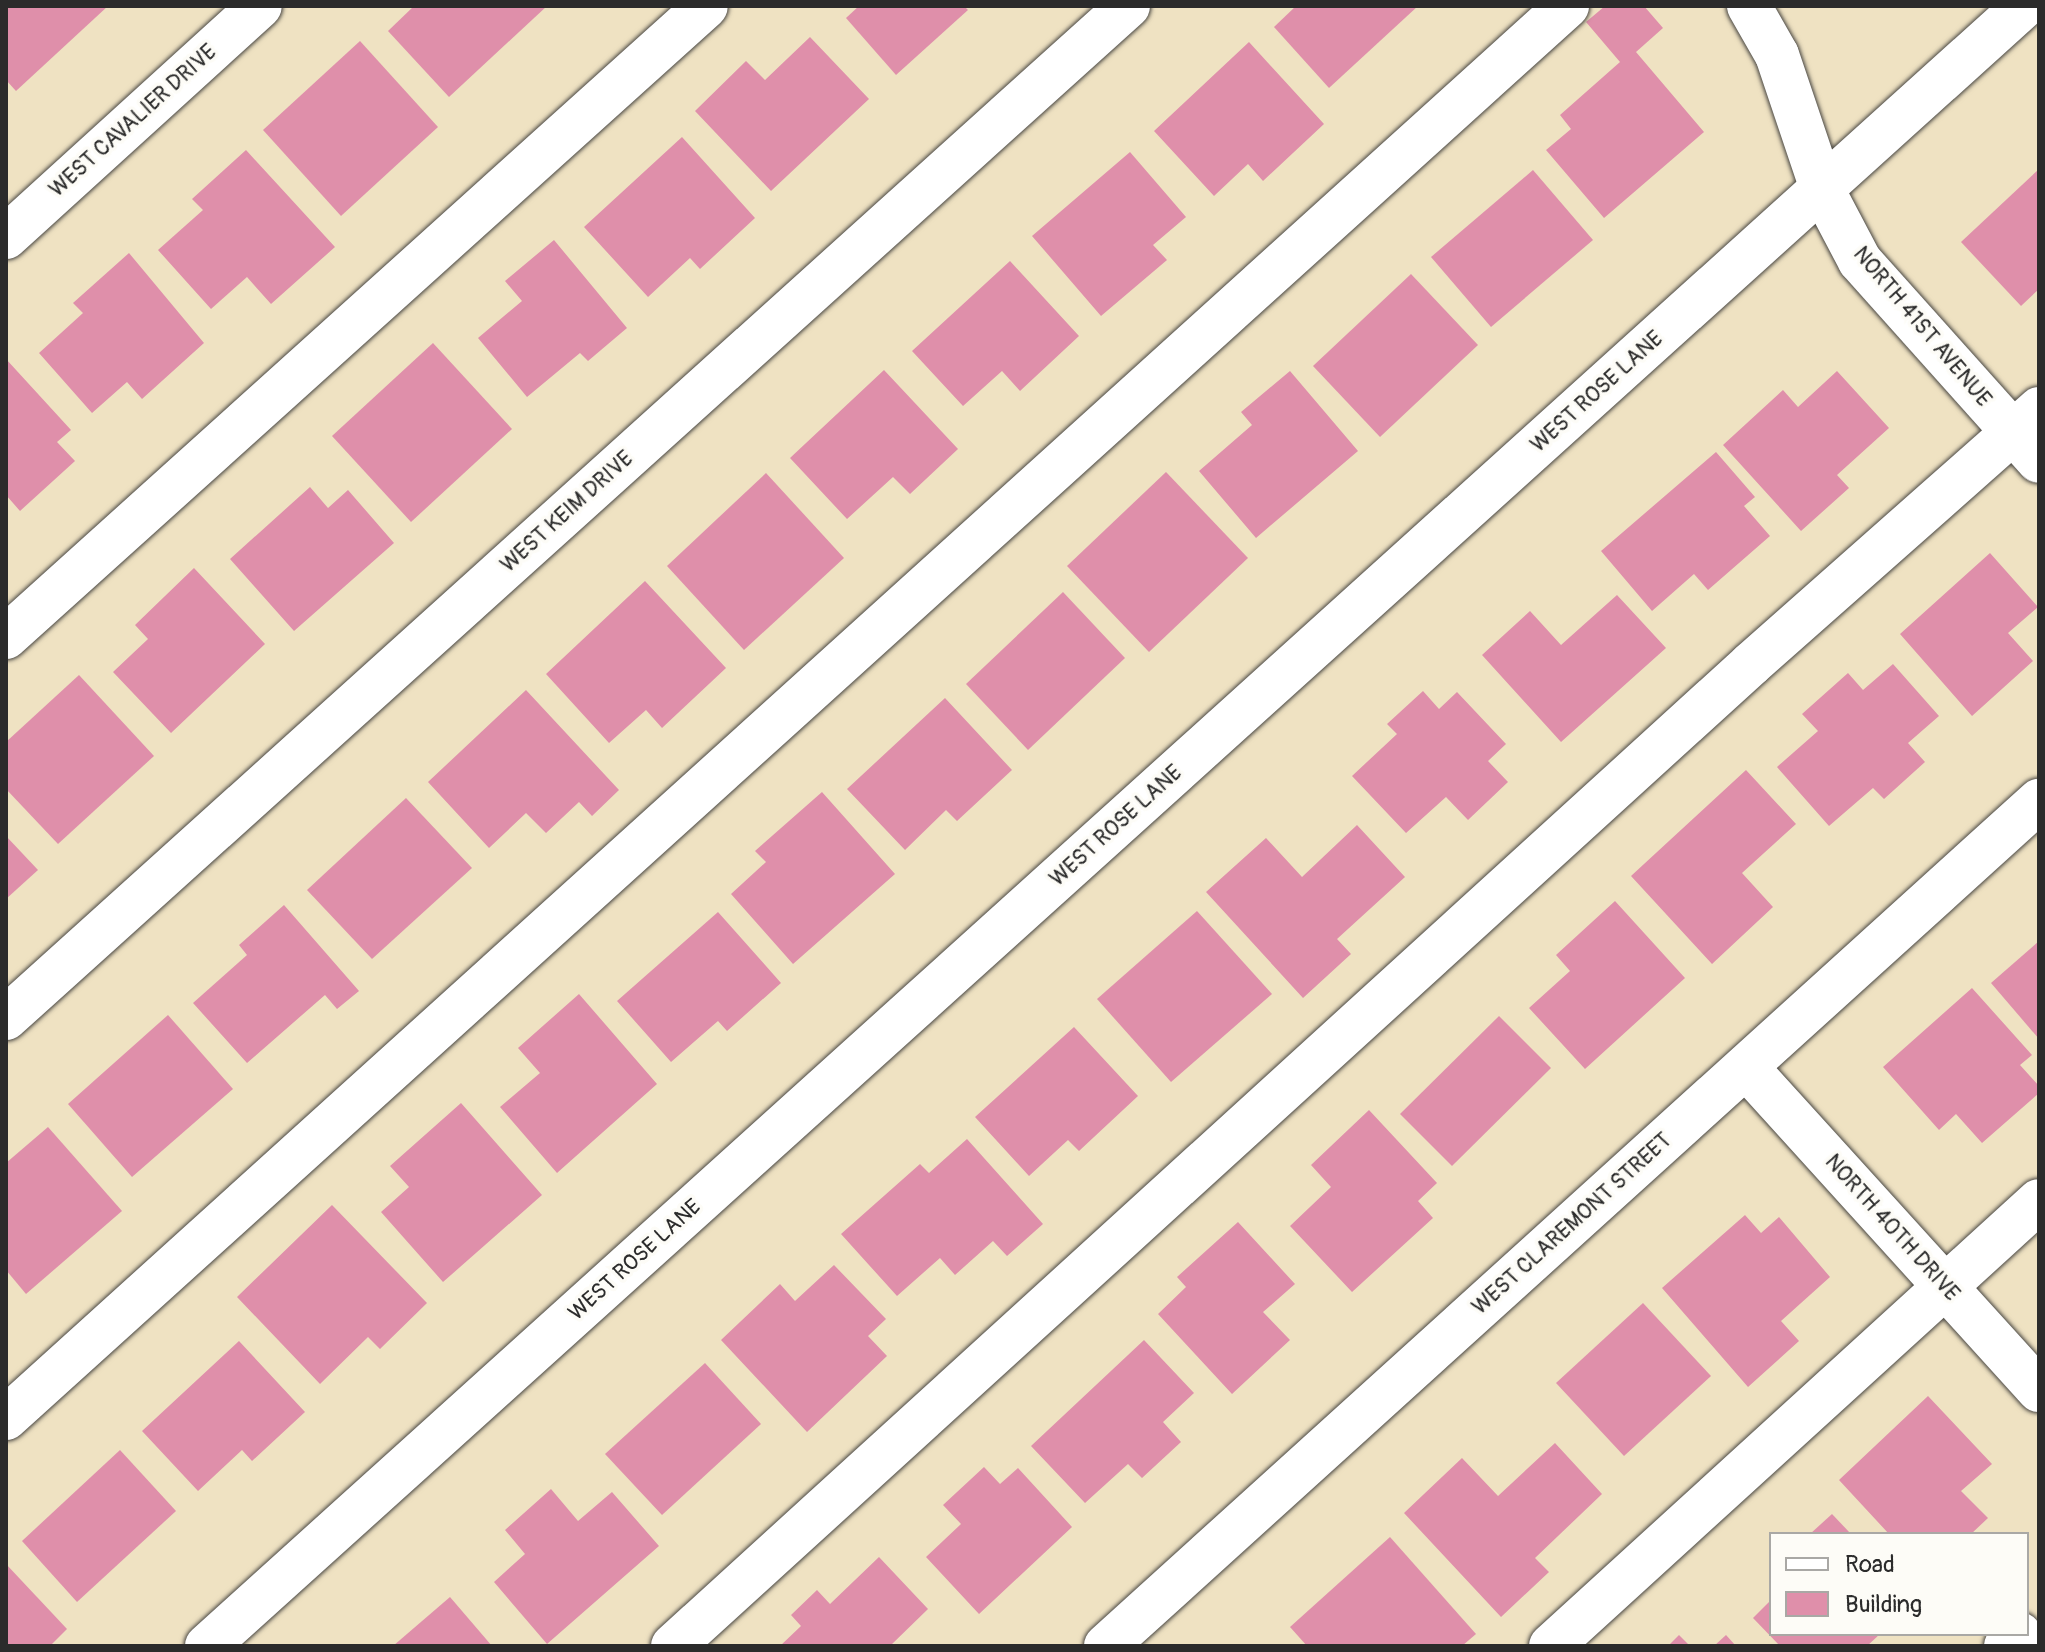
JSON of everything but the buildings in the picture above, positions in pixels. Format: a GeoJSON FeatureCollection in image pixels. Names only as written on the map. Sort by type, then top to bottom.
{"type":"FeatureCollection","features":[{"type":"Feature","properties":{"kind":"street","name":"WEST CAVALIER DRIVE"},"geometry":{"type":"LineString","coordinates":[[6,237],[260,6]]}},
{"type":"Feature","properties":{"kind":"street"},"geometry":{"type":"LineString","coordinates":[[6,637],[706,6]]}},
{"type":"Feature","properties":{"kind":"street","name":"WEST KEIM DRIVE"},"geometry":{"type":"LineString","coordinates":[[6,1018],[1128,6]]}},
{"type":"Feature","properties":{"kind":"street"},"geometry":{"type":"LineString","coordinates":[[6,1418],[1567,6]]}},
{"type":"Feature","properties":{"kind":"street","name":"NORTH 41ST AVENUE"},"geometry":{"type":"LineString","coordinates":[[1749,6],[1777,55],[1822,189],[1860,261],[2030,434]]}},
{"type":"Feature","properties":{"kind":"street","name":"WEST ROSE LANE"},"geometry":{"type":"LineString","coordinates":[[207,1646],[2024,6]]}},
{"type":"Feature","properties":{"kind":"street"},"geometry":{"type":"LineString","coordinates":[[673,1646],[1739,675],[2030,434]]}},
{"type":"Feature","properties":{"kind":"street","name":"WEST CLAREMONT STREET"},"geometry":{"type":"LineString","coordinates":[[1106,1646],[2039,801]]}},
{"type":"Feature","properties":{"kind":"street","name":"NORTH 40TH DRIVE"},"geometry":{"type":"LineString","coordinates":[[1746,1067],[2039,1390]]}},
{"type":"Feature","properties":{"kind":"street"},"geometry":{"type":"LineString","coordinates":[[1551,1646],[2039,1201]]}}]}
